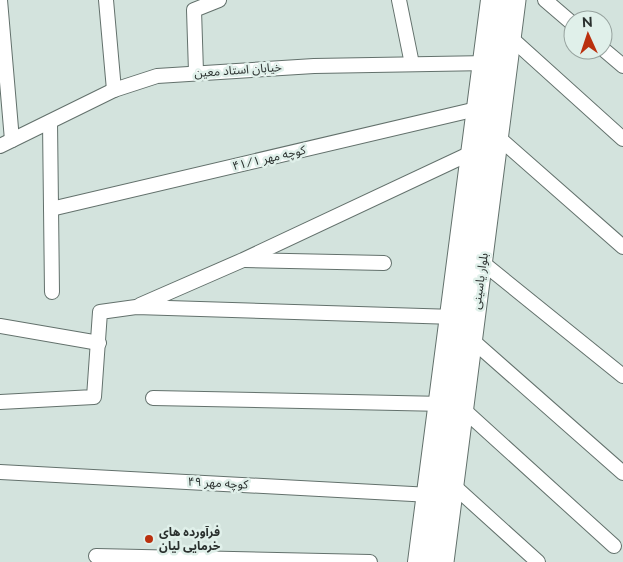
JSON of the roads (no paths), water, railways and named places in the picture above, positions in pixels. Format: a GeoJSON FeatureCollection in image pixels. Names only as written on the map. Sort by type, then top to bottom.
{"type":"FeatureCollection","features":[{"type":"Feature","properties":{"kind":"main road","name":"بلوار یاسینی"},"geometry":{"type":"LineString","coordinates":[[444,562],[454,486],[449,406],[453,317],[486,63],[500,0]]}},
{"type":"Feature","properties":{"kind":"main road","name":"بلوار یاسینی"},"geometry":{"type":"LineString","coordinates":[[428,562],[430,495],[449,406],[472,340],[516,0]]}},
{"type":"Feature","properties":{"kind":"street"},"geometry":{"type":"LineString","coordinates":[[0,0],[6,143]]}},
{"type":"Feature","properties":{"kind":"street"},"geometry":{"type":"LineString","coordinates":[[106,0],[114,90]]}},
{"type":"Feature","properties":{"kind":"street"},"geometry":{"type":"LineString","coordinates":[[196,72],[194,10],[219,0]]}},
{"type":"Feature","properties":{"kind":"street"},"geometry":{"type":"LineString","coordinates":[[399,0],[412,64]]}},
{"type":"Feature","properties":{"kind":"street"},"geometry":{"type":"LineString","coordinates":[[486,63],[488,0]]}},
{"type":"Feature","properties":{"kind":"street"},"geometry":{"type":"LineString","coordinates":[[545,0],[563,15]]}},
{"type":"Feature","properties":{"kind":"street"},"geometry":{"type":"LineString","coordinates":[[511,38],[623,139]]}},
{"type":"Feature","properties":{"kind":"street"},"geometry":{"type":"LineString","coordinates":[[613,58],[623,66]]}},
{"type":"Feature","properties":{"kind":"street","name":"خیابان استاد معین"},"geometry":{"type":"LineString","coordinates":[[6,143],[114,90],[157,76],[196,72],[314,66],[486,63]]}},
{"type":"Feature","properties":{"kind":"street","name":"کوچه مهر ۴۱/۱"},"geometry":{"type":"LineString","coordinates":[[51,209],[480,109]]}},
{"type":"Feature","properties":{"kind":"street"},"geometry":{"type":"LineString","coordinates":[[50,122],[52,292]]}},
{"type":"Feature","properties":{"kind":"street"},"geometry":{"type":"LineString","coordinates":[[499,138],[623,247]]}},
{"type":"Feature","properties":{"kind":"street"},"geometry":{"type":"LineString","coordinates":[[136,308],[475,151]]}},
{"type":"Feature","properties":{"kind":"street"},"geometry":{"type":"LineString","coordinates":[[243,260],[384,263]]}},
{"type":"Feature","properties":{"kind":"street"},"geometry":{"type":"LineString","coordinates":[[483,263],[623,376]]}},
{"type":"Feature","properties":{"kind":"street"},"geometry":{"type":"LineString","coordinates":[[0,402],[94,397],[100,312],[136,308],[453,317]]}},
{"type":"Feature","properties":{"kind":"street"},"geometry":{"type":"LineString","coordinates":[[0,326],[99,343]]}},
{"type":"Feature","properties":{"kind":"street"},"geometry":{"type":"LineString","coordinates":[[472,340],[623,473]]}},
{"type":"Feature","properties":{"kind":"street"},"geometry":{"type":"LineString","coordinates":[[153,398],[449,406],[614,546]]}},
{"type":"Feature","properties":{"kind":"street","name":"کوچه مهر ۴۹"},"geometry":{"type":"LineString","coordinates":[[0,472],[430,495]]}},
{"type":"Feature","properties":{"kind":"street"},"geometry":{"type":"LineString","coordinates":[[454,486],[538,562]]}},
{"type":"Feature","properties":{"kind":"street"},"geometry":{"type":"LineString","coordinates":[[415,562],[430,495]]}},
{"type":"Feature","properties":{"kind":"street"},"geometry":{"type":"LineString","coordinates":[[96,556],[116,559],[370,562]]}},
{"type":"Feature","properties":{"kind":"place","name":"فرآورده های خرمایی لیان"},"geometry":{"type":"Point","coordinates":[149,539]}}]}
